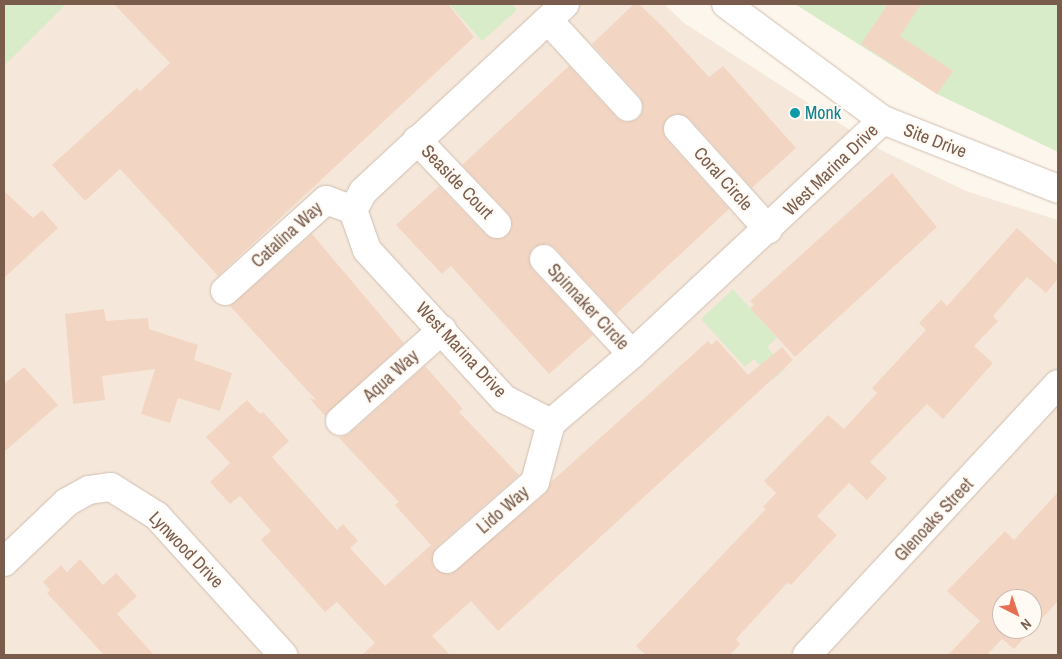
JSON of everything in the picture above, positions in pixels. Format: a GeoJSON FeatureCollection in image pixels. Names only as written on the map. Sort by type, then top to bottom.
{"type":"FeatureCollection","features":[{"type":"Feature","properties":{"kind":"street","name":"Site Drive"},"geometry":{"type":"LineString","coordinates":[[726,4],[883,120],[1058,189]]}},
{"type":"Feature","properties":{"kind":"street"},"geometry":{"type":"LineString","coordinates":[[353,210],[363,192],[557,12],[628,107]]}},
{"type":"Feature","properties":{"kind":"street","name":"West Marina Drive"},"geometry":{"type":"LineString","coordinates":[[353,210],[367,250],[504,398],[551,423],[632,354],[883,120]]}},
{"type":"Feature","properties":{"kind":"street","name":"Coral Circle"},"geometry":{"type":"LineString","coordinates":[[678,129],[768,229]]}},
{"type":"Feature","properties":{"kind":"street","name":"Seaside Court"},"geometry":{"type":"LineString","coordinates":[[417,140],[497,224]]}},
{"type":"Feature","properties":{"kind":"street","name":"Catalina Way"},"geometry":{"type":"LineString","coordinates":[[225,291],[326,200],[353,210]]}},
{"type":"Feature","properties":{"kind":"street","name":"Spinnaker Circle"},"geometry":{"type":"LineString","coordinates":[[544,259],[632,354]]}},
{"type":"Feature","properties":{"kind":"street","name":"Aqua Way"},"geometry":{"type":"LineString","coordinates":[[340,421],[442,330]]}},
{"type":"Feature","properties":{"kind":"street","name":"Glenoaks Street"},"geometry":{"type":"LineString","coordinates":[[807,655],[1057,387]]}},
{"type":"Feature","properties":{"kind":"street","name":"Lido Way"},"geometry":{"type":"LineString","coordinates":[[447,559],[535,482],[551,423]]}},
{"type":"Feature","properties":{"kind":"street","name":"Lynwood Drive"},"geometry":{"type":"LineString","coordinates":[[4,562],[68,502],[89,490],[111,487],[157,516],[283,655]]}},
{"type":"Feature","properties":{"kind":"shaded area"},"geometry":{"type":"Polygon","coordinates":[[[4,4],[664,4],[684,23],[881,150],[966,191],[1058,220],[1058,655],[4,655],[4,4]]]}},
{"type":"Feature","properties":{"kind":"green space"},"geometry":{"type":"Polygon","coordinates":[[[4,4],[66,4],[4,66],[4,4]]]}},
{"type":"Feature","properties":{"kind":"green space"},"geometry":{"type":"Polygon","coordinates":[[[449,4],[512,4],[517,10],[482,41],[449,4]]]}},
{"type":"Feature","properties":{"kind":"green space"},"geometry":{"type":"Polygon","coordinates":[[[795,4],[1058,4],[1058,152],[937,94],[795,4]]]}},
{"type":"Feature","properties":{"kind":"green space"},"geometry":{"type":"Polygon","coordinates":[[[733,289],[777,338],[767,347],[786,368],[773,380],[754,359],[745,367],[701,319],[733,289]]]}},
{"type":"Feature","properties":{"kind":"building"},"geometry":{"type":"Polygon","coordinates":[[[114,4],[448,4],[474,37],[218,276],[120,169],[85,201],[52,165],[137,88],[140,91],[170,63],[114,4]]]}},
{"type":"Feature","properties":{"kind":"building"},"geometry":{"type":"Polygon","coordinates":[[[634,4],[639,4],[665,29],[709,77],[723,66],[796,148],[752,188],[689,118],[675,114],[667,118],[663,132],[666,139],[729,209],[616,314],[555,248],[548,244],[534,247],[529,255],[532,269],[593,335],[549,374],[451,266],[442,274],[396,225],[439,186],[486,235],[500,239],[507,236],[512,228],[509,214],[462,165],[569,66],[617,118],[624,122],[638,119],[643,111],[640,97],[592,44],[634,4]]]}},
{"type":"Feature","properties":{"kind":"building"},"geometry":{"type":"Polygon","coordinates":[[[888,4],[921,4],[900,36],[953,71],[937,94],[861,44],[888,4]]]}},
{"type":"Feature","properties":{"kind":"building"},"geometry":{"type":"Polygon","coordinates":[[[892,173],[937,227],[795,357],[750,308],[754,305],[750,301],[892,173]]]}},
{"type":"Feature","properties":{"kind":"building"},"geometry":{"type":"Polygon","coordinates":[[[4,191],[33,218],[42,210],[58,228],[4,278],[4,191]]]}},
{"type":"Feature","properties":{"kind":"building"},"geometry":{"type":"Polygon","coordinates":[[[1017,228],[1058,265],[1058,279],[1046,293],[1027,277],[993,316],[998,321],[974,346],[993,363],[943,419],[927,404],[870,462],[887,478],[867,500],[849,483],[817,516],[837,535],[791,585],[787,583],[736,639],[740,644],[730,655],[646,655],[636,646],[766,509],[763,507],[776,493],[764,481],[828,415],[844,429],[877,393],[872,388],[926,330],[919,323],[941,300],[947,306],[1017,228]]]}},
{"type":"Feature","properties":{"kind":"building"},"geometry":{"type":"Polygon","coordinates":[[[312,234],[404,343],[325,416],[309,398],[316,400],[230,306],[312,234]]]}},
{"type":"Feature","properties":{"kind":"building"},"geometry":{"type":"Polygon","coordinates":[[[104,309],[106,321],[148,318],[149,329],[198,345],[194,360],[232,373],[220,411],[178,398],[170,423],[141,414],[155,369],[102,376],[105,400],[73,404],[65,314],[104,309]]]}},
{"type":"Feature","properties":{"kind":"building"},"geometry":{"type":"Polygon","coordinates":[[[717,340],[748,375],[782,347],[793,360],[498,631],[471,601],[432,636],[450,655],[362,655],[375,643],[337,602],[325,612],[261,540],[271,531],[240,496],[230,504],[210,482],[230,463],[206,437],[247,400],[260,414],[263,412],[289,441],[272,457],[337,530],[343,524],[358,541],[350,548],[385,586],[431,545],[395,505],[399,502],[339,438],[350,433],[425,366],[463,409],[459,412],[519,475],[436,548],[432,562],[435,569],[450,574],[545,494],[551,482],[708,341],[711,345],[717,340]]]}},
{"type":"Feature","properties":{"kind":"building"},"geometry":{"type":"Polygon","coordinates":[[[24,367],[58,405],[4,452],[4,384],[24,367]]]}},
{"type":"Feature","properties":{"kind":"building"},"geometry":{"type":"Polygon","coordinates":[[[1058,492],[1058,601],[1042,618],[1042,589],[992,589],[992,639],[1002,639],[987,655],[948,655],[980,621],[947,591],[1005,531],[1014,540],[1058,492]]]}},
{"type":"Feature","properties":{"kind":"building"},"geometry":{"type":"Polygon","coordinates":[[[80,559],[103,585],[116,573],[137,596],[117,614],[154,655],[104,655],[47,593],[50,590],[43,582],[61,565],[67,572],[80,559]]]}},
{"type":"Feature","properties":{"kind":"building"},"geometry":{"type":"Polygon","coordinates":[[[1002,639],[1023,639],[1014,649],[1002,639]]]}},
{"type":"Feature","properties":{"kind":"place","name":"Monk"},"geometry":{"type":"Point","coordinates":[795,113]}}]}
